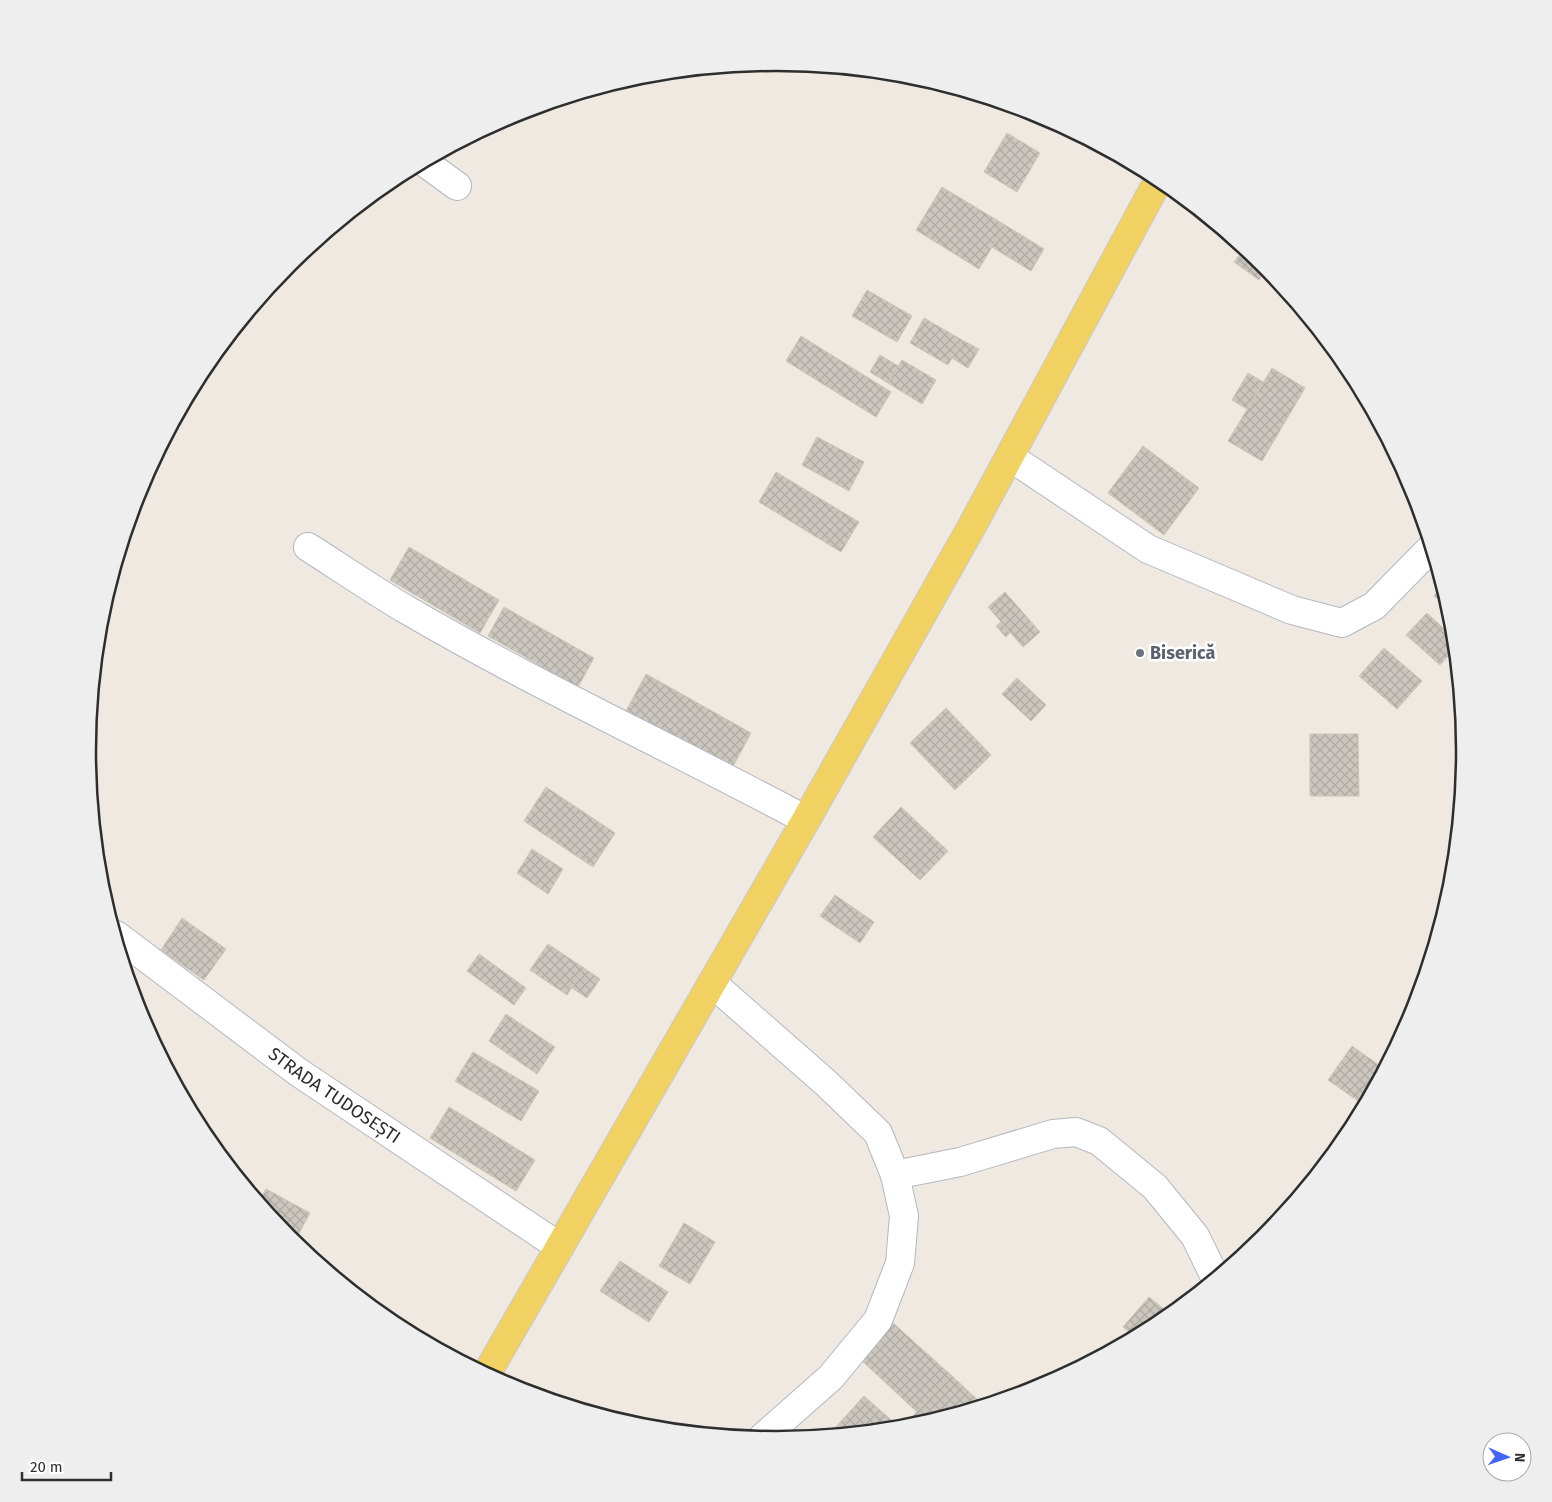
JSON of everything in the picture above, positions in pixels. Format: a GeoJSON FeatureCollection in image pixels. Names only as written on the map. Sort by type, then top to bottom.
{"type":"FeatureCollection","features":[{"type":"Feature","properties":{"kind":"main road"},"geometry":{"type":"LineString","coordinates":[[490,1368],[806,820],[1010,457],[1155,187]]}},
{"type":"Feature","properties":{"kind":"street"},"geometry":{"type":"LineString","coordinates":[[430,166],[457,186]]}},
{"type":"Feature","properties":{"kind":"street"},"geometry":{"type":"LineString","coordinates":[[1010,457],[1148,549],[1292,610],[1342,623],[1374,606],[1426,552]]}},
{"type":"Feature","properties":{"kind":"street"},"geometry":{"type":"LineString","coordinates":[[308,547],[415,614],[542,684],[683,754],[806,820]]}},
{"type":"Feature","properties":{"kind":"street","name":"STRADA TUDOSEȘTI"},"geometry":{"type":"LineString","coordinates":[[123,940],[298,1072],[560,1247]]}},
{"type":"Feature","properties":{"kind":"street"},"geometry":{"type":"LineString","coordinates":[[712,983],[878,1133],[895,1175],[904,1216],[900,1263],[878,1320],[831,1377],[770,1431]]}},
{"type":"Feature","properties":{"kind":"street"},"geometry":{"type":"LineString","coordinates":[[895,1175],[960,1162],[1053,1134],[1076,1132],[1099,1142],[1155,1187],[1195,1236],[1211,1272]]}},
{"type":"Feature","properties":{"kind":"building"},"geometry":{"type":"Polygon","coordinates":[[[1007,133],[1040,153],[1017,192],[984,172],[1007,133]]]}},
{"type":"Feature","properties":{"kind":"building"},"geometry":{"type":"Polygon","coordinates":[[[942,187],[1005,225],[979,269],[916,230],[942,187]]]}},
{"type":"Feature","properties":{"kind":"building"},"geometry":{"type":"Polygon","coordinates":[[[1005,225],[1044,249],[1031,271],[992,247],[1005,225]]]}},
{"type":"Feature","properties":{"kind":"building"},"geometry":{"type":"Polygon","coordinates":[[[1240,254],[1262,276],[1259,280],[1234,262],[1240,254]]]}},
{"type":"Feature","properties":{"kind":"building"},"geometry":{"type":"Polygon","coordinates":[[[867,290],[912,316],[897,342],[852,316],[867,290]]]}},
{"type":"Feature","properties":{"kind":"building"},"geometry":{"type":"Polygon","coordinates":[[[924,318],[962,340],[948,365],[910,343],[924,318]]]}},
{"type":"Feature","properties":{"kind":"building"},"geometry":{"type":"Polygon","coordinates":[[[801,336],[891,392],[876,417],[786,361],[801,336]]]}},
{"type":"Feature","properties":{"kind":"building"},"geometry":{"type":"Polygon","coordinates":[[[962,340],[979,349],[968,368],[952,358],[962,340]]]}},
{"type":"Feature","properties":{"kind":"building"},"geometry":{"type":"Polygon","coordinates":[[[880,355],[898,366],[888,383],[870,372],[880,355]]]}},
{"type":"Feature","properties":{"kind":"building"},"geometry":{"type":"Polygon","coordinates":[[[902,360],[936,380],[922,404],[888,383],[902,360]]]}},
{"type":"Feature","properties":{"kind":"building"},"geometry":{"type":"Polygon","coordinates":[[[1272,368],[1305,388],[1262,461],[1228,441],[1272,368]]]}},
{"type":"Feature","properties":{"kind":"building"},"geometry":{"type":"Polygon","coordinates":[[[1248,373],[1263,382],[1247,409],[1232,400],[1248,373]]]}},
{"type":"Feature","properties":{"kind":"building"},"geometry":{"type":"Polygon","coordinates":[[[817,437],[864,462],[849,491],[802,465],[817,437]]]}},
{"type":"Feature","properties":{"kind":"building"},"geometry":{"type":"Polygon","coordinates":[[[1143,446],[1199,488],[1164,535],[1108,493],[1143,446]]]}},
{"type":"Feature","properties":{"kind":"building"},"geometry":{"type":"Polygon","coordinates":[[[776,472],[859,522],[841,552],[759,502],[776,472]]]}},
{"type":"Feature","properties":{"kind":"building"},"geometry":{"type":"Polygon","coordinates":[[[409,547],[499,600],[480,633],[390,580],[409,547]]]}},
{"type":"Feature","properties":{"kind":"building"},"geometry":{"type":"Polygon","coordinates":[[[1005,592],[1040,632],[1023,647],[988,607],[1005,592]]]}},
{"type":"Feature","properties":{"kind":"building"},"geometry":{"type":"Polygon","coordinates":[[[504,607],[594,658],[578,687],[488,636],[504,607]]]}},
{"type":"Feature","properties":{"kind":"building"},"geometry":{"type":"Polygon","coordinates":[[[1427,613],[1445,629],[1449,655],[1440,665],[1406,635],[1427,613]]]}},
{"type":"Feature","properties":{"kind":"building"},"geometry":{"type":"Polygon","coordinates":[[[1001,622],[1010,633],[1006,637],[996,626],[1001,622]]]}},
{"type":"Feature","properties":{"kind":"building"},"geometry":{"type":"Polygon","coordinates":[[[1384,648],[1422,681],[1397,709],[1359,676],[1384,648]]]}},
{"type":"Feature","properties":{"kind":"building"},"geometry":{"type":"Polygon","coordinates":[[[646,674],[751,733],[731,770],[626,711],[646,674]]]}},
{"type":"Feature","properties":{"kind":"building"},"geometry":{"type":"Polygon","coordinates":[[[1017,678],[1046,705],[1031,721],[1002,694],[1017,678]]]}},
{"type":"Feature","properties":{"kind":"building"},"geometry":{"type":"Polygon","coordinates":[[[946,708],[991,755],[955,790],[910,743],[946,708]]]}},
{"type":"Feature","properties":{"kind":"building"},"geometry":{"type":"Polygon","coordinates":[[[1310,734],[1358,734],[1359,796],[1310,796],[1310,734]]]}},
{"type":"Feature","properties":{"kind":"building"},"geometry":{"type":"Polygon","coordinates":[[[546,787],[615,833],[593,867],[524,821],[546,787]]]}},
{"type":"Feature","properties":{"kind":"building"},"geometry":{"type":"Polygon","coordinates":[[[901,807],[948,851],[920,880],[873,837],[901,807]]]}},
{"type":"Feature","properties":{"kind":"building"},"geometry":{"type":"Polygon","coordinates":[[[532,849],[563,869],[548,894],[517,873],[532,849]]]}},
{"type":"Feature","properties":{"kind":"building"},"geometry":{"type":"Polygon","coordinates":[[[835,895],[874,922],[860,943],[820,916],[835,895]]]}},
{"type":"Feature","properties":{"kind":"building"},"geometry":{"type":"Polygon","coordinates":[[[182,918],[226,949],[204,980],[161,950],[182,918]]]}},
{"type":"Feature","properties":{"kind":"building"},"geometry":{"type":"Polygon","coordinates":[[[548,944],[584,968],[567,995],[530,970],[548,944]]]}},
{"type":"Feature","properties":{"kind":"building"},"geometry":{"type":"Polygon","coordinates":[[[479,954],[526,988],[514,1005],[467,971],[479,954]]]}},
{"type":"Feature","properties":{"kind":"building"},"geometry":{"type":"Polygon","coordinates":[[[584,968],[600,979],[587,998],[572,988],[584,968]]]}},
{"type":"Feature","properties":{"kind":"building"},"geometry":{"type":"Polygon","coordinates":[[[506,1014],[555,1047],[537,1074],[489,1041],[506,1014]]]}},
{"type":"Feature","properties":{"kind":"building"},"geometry":{"type":"Polygon","coordinates":[[[1352,1046],[1379,1065],[1359,1101],[1328,1080],[1352,1046]]]}},
{"type":"Feature","properties":{"kind":"building"},"geometry":{"type":"Polygon","coordinates":[[[473,1052],[539,1091],[521,1121],[455,1081],[473,1052]]]}},
{"type":"Feature","properties":{"kind":"building"},"geometry":{"type":"Polygon","coordinates":[[[449,1107],[535,1160],[516,1191],[430,1138],[449,1107]]]}},
{"type":"Feature","properties":{"kind":"building"},"geometry":{"type":"Polygon","coordinates":[[[266,1189],[310,1213],[298,1235],[295,1232],[262,1196],[266,1189]]]}},
{"type":"Feature","properties":{"kind":"building"},"geometry":{"type":"Polygon","coordinates":[[[684,1223],[715,1242],[690,1284],[659,1266],[684,1223]]]}},
{"type":"Feature","properties":{"kind":"building"},"geometry":{"type":"Polygon","coordinates":[[[620,1261],[668,1292],[649,1322],[600,1291],[620,1261]]]}},
{"type":"Feature","properties":{"kind":"building"},"geometry":{"type":"Polygon","coordinates":[[[1149,1297],[1164,1309],[1129,1332],[1123,1327],[1149,1297]]]}},
{"type":"Feature","properties":{"kind":"building"},"geometry":{"type":"Polygon","coordinates":[[[893,1323],[951,1375],[917,1412],[860,1359],[893,1323]]]}},
{"type":"Feature","properties":{"kind":"building"},"geometry":{"type":"Polygon","coordinates":[[[951,1375],[978,1400],[952,1408],[912,1417],[951,1375]]]}},
{"type":"Feature","properties":{"kind":"building"},"geometry":{"type":"Polygon","coordinates":[[[864,1396],[892,1421],[865,1425],[835,1428],[864,1396]]]}},
{"type":"Feature","properties":{"kind":"place","name":"Biserică"},"geometry":{"type":"Point","coordinates":[1140,653]}}]}
